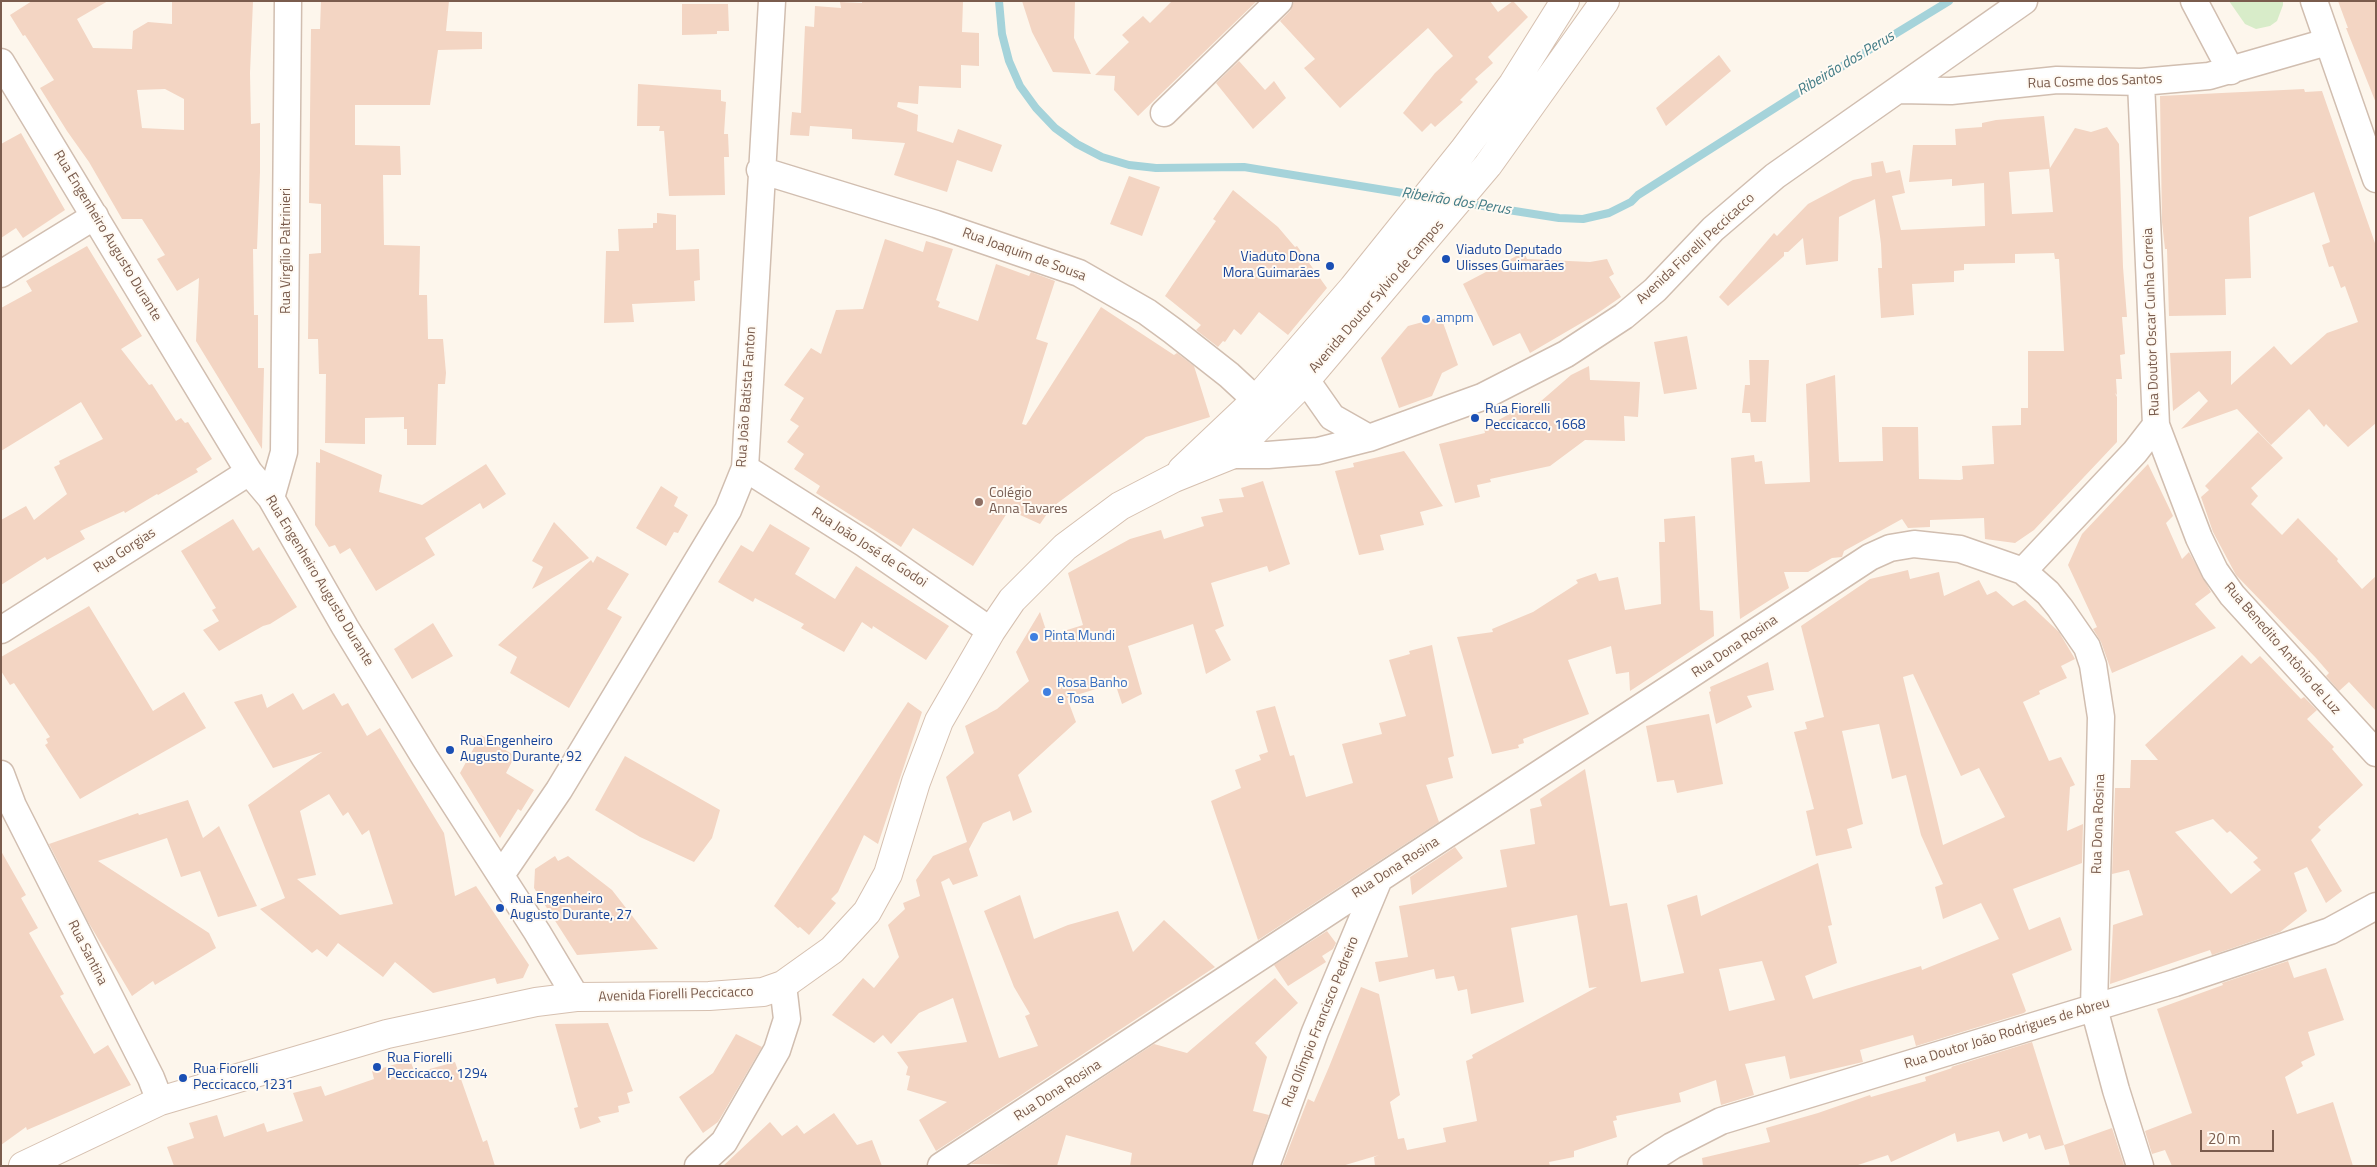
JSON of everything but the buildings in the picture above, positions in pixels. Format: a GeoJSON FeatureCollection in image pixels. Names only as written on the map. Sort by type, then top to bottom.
{"type":"FeatureCollection","features":[{"type":"Feature","properties":{"kind":"main road","name":"Avenida Doutor Sylvio de Campos"},"geometry":{"type":"LineString","coordinates":[[1265,406],[1294,358],[1406,222],[1513,84],[1566,1]]}},
{"type":"Feature","properties":{"kind":"main road","name":"Avenida Doutor Sylvio de Campos"},"geometry":{"type":"LineString","coordinates":[[1265,406],[1306,380],[1434,231],[1514,132],[1602,5]]}},
{"type":"Feature","properties":{"kind":"main road","name":"Avenida Fiorelli Peccicacco"},"geometry":{"type":"LineString","coordinates":[[23,1166],[160,1101],[387,1034],[536,1002],[576,998],[718,995],[763,992],[783,986],[832,950],[851,932],[867,912],[888,874],[916,782],[939,720],[991,631],[1012,600],[1065,547],[1120,506],[1174,478],[1231,455],[1265,406]]}},
{"type":"Feature","properties":{"kind":"main road","name":"Avenida Fiorelli Peccicacco"},"geometry":{"type":"LineString","coordinates":[[1174,478],[1265,406]]}},
{"type":"Feature","properties":{"kind":"street","name":"Rua Virgílio Paltrinieri"},"geometry":{"type":"LineString","coordinates":[[271,498],[284,452],[288,1]]}},
{"type":"Feature","properties":{"kind":"street","name":"Rua João Batista Fanton"},"geometry":{"type":"LineString","coordinates":[[501,875],[559,790],[693,569],[728,510],[745,468],[760,170],[772,1]]}},
{"type":"Feature","properties":{"kind":"street"},"geometry":{"type":"LineString","coordinates":[[1164,113],[1279,1]]}},
{"type":"Feature","properties":{"kind":"street","name":"Avenida Fiorelli Peccicacco"},"geometry":{"type":"LineString","coordinates":[[1231,455],[1268,456],[1318,451],[1369,438],[1482,398],[1566,354],[1608,327],[1655,290],[1713,229],[1775,176],[1840,128],[1899,90],[2024,1]]}},
{"type":"Feature","properties":{"kind":"street"},"geometry":{"type":"LineString","coordinates":[[2194,1],[2231,71]]}},
{"type":"Feature","properties":{"kind":"street"},"geometry":{"type":"LineString","coordinates":[[2314,1],[2327,42],[2368,132],[2376,179]]}},
{"type":"Feature","properties":{"kind":"street","name":"Rua Cosme dos Santos"},"geometry":{"type":"LineString","coordinates":[[1899,90],[1952,91],[2057,80],[2141,82],[2209,76],[2327,42]]}},
{"type":"Feature","properties":{"kind":"street","name":"Rua Engenheiro Augusto Durante"},"geometry":{"type":"LineString","coordinates":[[1,62],[249,472],[271,498],[350,635],[576,998]]}},
{"type":"Feature","properties":{"kind":"street","name":"Rua Doutor Oscar Cunha Correia"},"geometry":{"type":"LineString","coordinates":[[2023,571],[2135,452],[2156,425],[2141,82]]}},
{"type":"Feature","properties":{"kind":"street","name":"Rua Joaquim de Sousa"},"geometry":{"type":"LineString","coordinates":[[760,170],[936,224],[1079,273],[1115,292],[1167,326],[1265,406]]}},
{"type":"Feature","properties":{"kind":"street"},"geometry":{"type":"LineString","coordinates":[[1,274],[95,216]]}},
{"type":"Feature","properties":{"kind":"street"},"geometry":{"type":"LineString","coordinates":[[1306,380],[1332,417],[1369,438]]}},
{"type":"Feature","properties":{"kind":"street","name":"Rua Benedito Antônio de Luz"},"geometry":{"type":"LineString","coordinates":[[2156,425],[2196,529],[2215,571],[2239,602],[2376,753]]}},
{"type":"Feature","properties":{"kind":"street","name":"Rua João José de Godoi"},"geometry":{"type":"LineString","coordinates":[[745,468],[865,544],[991,631]]}},
{"type":"Feature","properties":{"kind":"street","name":"Rua Gorgias"},"geometry":{"type":"LineString","coordinates":[[1,630],[249,472]]}},
{"type":"Feature","properties":{"kind":"street","name":"Rua Dona Rosina"},"geometry":{"type":"LineString","coordinates":[[941,1166],[1877,554],[1890,548],[1914,544],[1960,549],[2023,571],[2048,593],[2087,646],[2098,690],[2101,717],[2094,1008],[2116,1090],[2140,1166]]}},
{"type":"Feature","properties":{"kind":"street"},"geometry":{"type":"LineString","coordinates":[[1,774],[7,808]]}},
{"type":"Feature","properties":{"kind":"street","name":"Rua Santina"},"geometry":{"type":"LineString","coordinates":[[7,808],[151,1078],[160,1101]]}},
{"type":"Feature","properties":{"kind":"street","name":"Rua Olímpio Francisco Pedreiro"},"geometry":{"type":"LineString","coordinates":[[1266,1166],[1315,1032],[1379,879]]}},
{"type":"Feature","properties":{"kind":"street","name":"Rua Doutor João Rodrigues de Abreu"},"geometry":{"type":"LineString","coordinates":[[1641,1166],[1672,1146],[1721,1121],[2094,1008],[2330,931],[2376,906]]}},
{"type":"Feature","properties":{"kind":"street"},"geometry":{"type":"LineString","coordinates":[[698,1166],[724,1142],[777,1050],[784,1034],[787,1019],[783,986]]}},
{"type":"Feature","properties":{"kind":"green space"},"geometry":{"type":"Polygon","coordinates":[[[2229,1],[2283,1],[2283,5],[2277,21],[2270,26],[2256,29],[2245,24],[2229,1]]]}},
{"type":"Feature","properties":{"kind":"waterway","name":"Ribeirão dos Perus"},"geometry":{"type":"LineString","coordinates":[[999,1],[1002,34],[1009,61],[1020,86],[1036,108],[1055,128],[1077,144],[1102,157],[1129,165],[1156,168],[1244,167],[1421,196]]}},
{"type":"Feature","properties":{"kind":"waterway","name":"Ribeirão dos Perus"},"geometry":{"type":"LineString","coordinates":[[1464,203],[1559,218],[1583,219],[1609,213],[1631,202],[1638,195],[1800,92],[1949,1]]}},
{"type":"Feature","properties":{"kind":"place","name":"Viaduto Deputado Ulisses Guimarães"},"geometry":{"type":"Point","coordinates":[1446,259]}},
{"type":"Feature","properties":{"kind":"place","name":"Viaduto Dona Mora Guimarães"},"geometry":{"type":"Point","coordinates":[1330,266]}},
{"type":"Feature","properties":{"kind":"place","name":"ampm"},"geometry":{"type":"Point","coordinates":[1426,319]}},
{"type":"Feature","properties":{"kind":"place","name":"Rua Fiorelli Peccicacco, 1668"},"geometry":{"type":"Point","coordinates":[1475,418]}},
{"type":"Feature","properties":{"kind":"place","name":"Colégio Anna Tavares"},"geometry":{"type":"Point","coordinates":[979,502]}},
{"type":"Feature","properties":{"kind":"place","name":"Pinta Mundi"},"geometry":{"type":"Point","coordinates":[1034,637]}},
{"type":"Feature","properties":{"kind":"place","name":"Rosa Banho e Tosa"},"geometry":{"type":"Point","coordinates":[1047,692]}},
{"type":"Feature","properties":{"kind":"place","name":"Rua Engenheiro Augusto Durante, 92"},"geometry":{"type":"Point","coordinates":[450,750]}},
{"type":"Feature","properties":{"kind":"place","name":"Rua Engenheiro Augusto Durante, 27"},"geometry":{"type":"Point","coordinates":[500,908]}},
{"type":"Feature","properties":{"kind":"place","name":"Rua Fiorelli Peccicacco, 1294"},"geometry":{"type":"Point","coordinates":[377,1067]}},
{"type":"Feature","properties":{"kind":"place","name":"Rua Fiorelli Peccicacco, 1231"},"geometry":{"type":"Point","coordinates":[183,1078]}}]}
